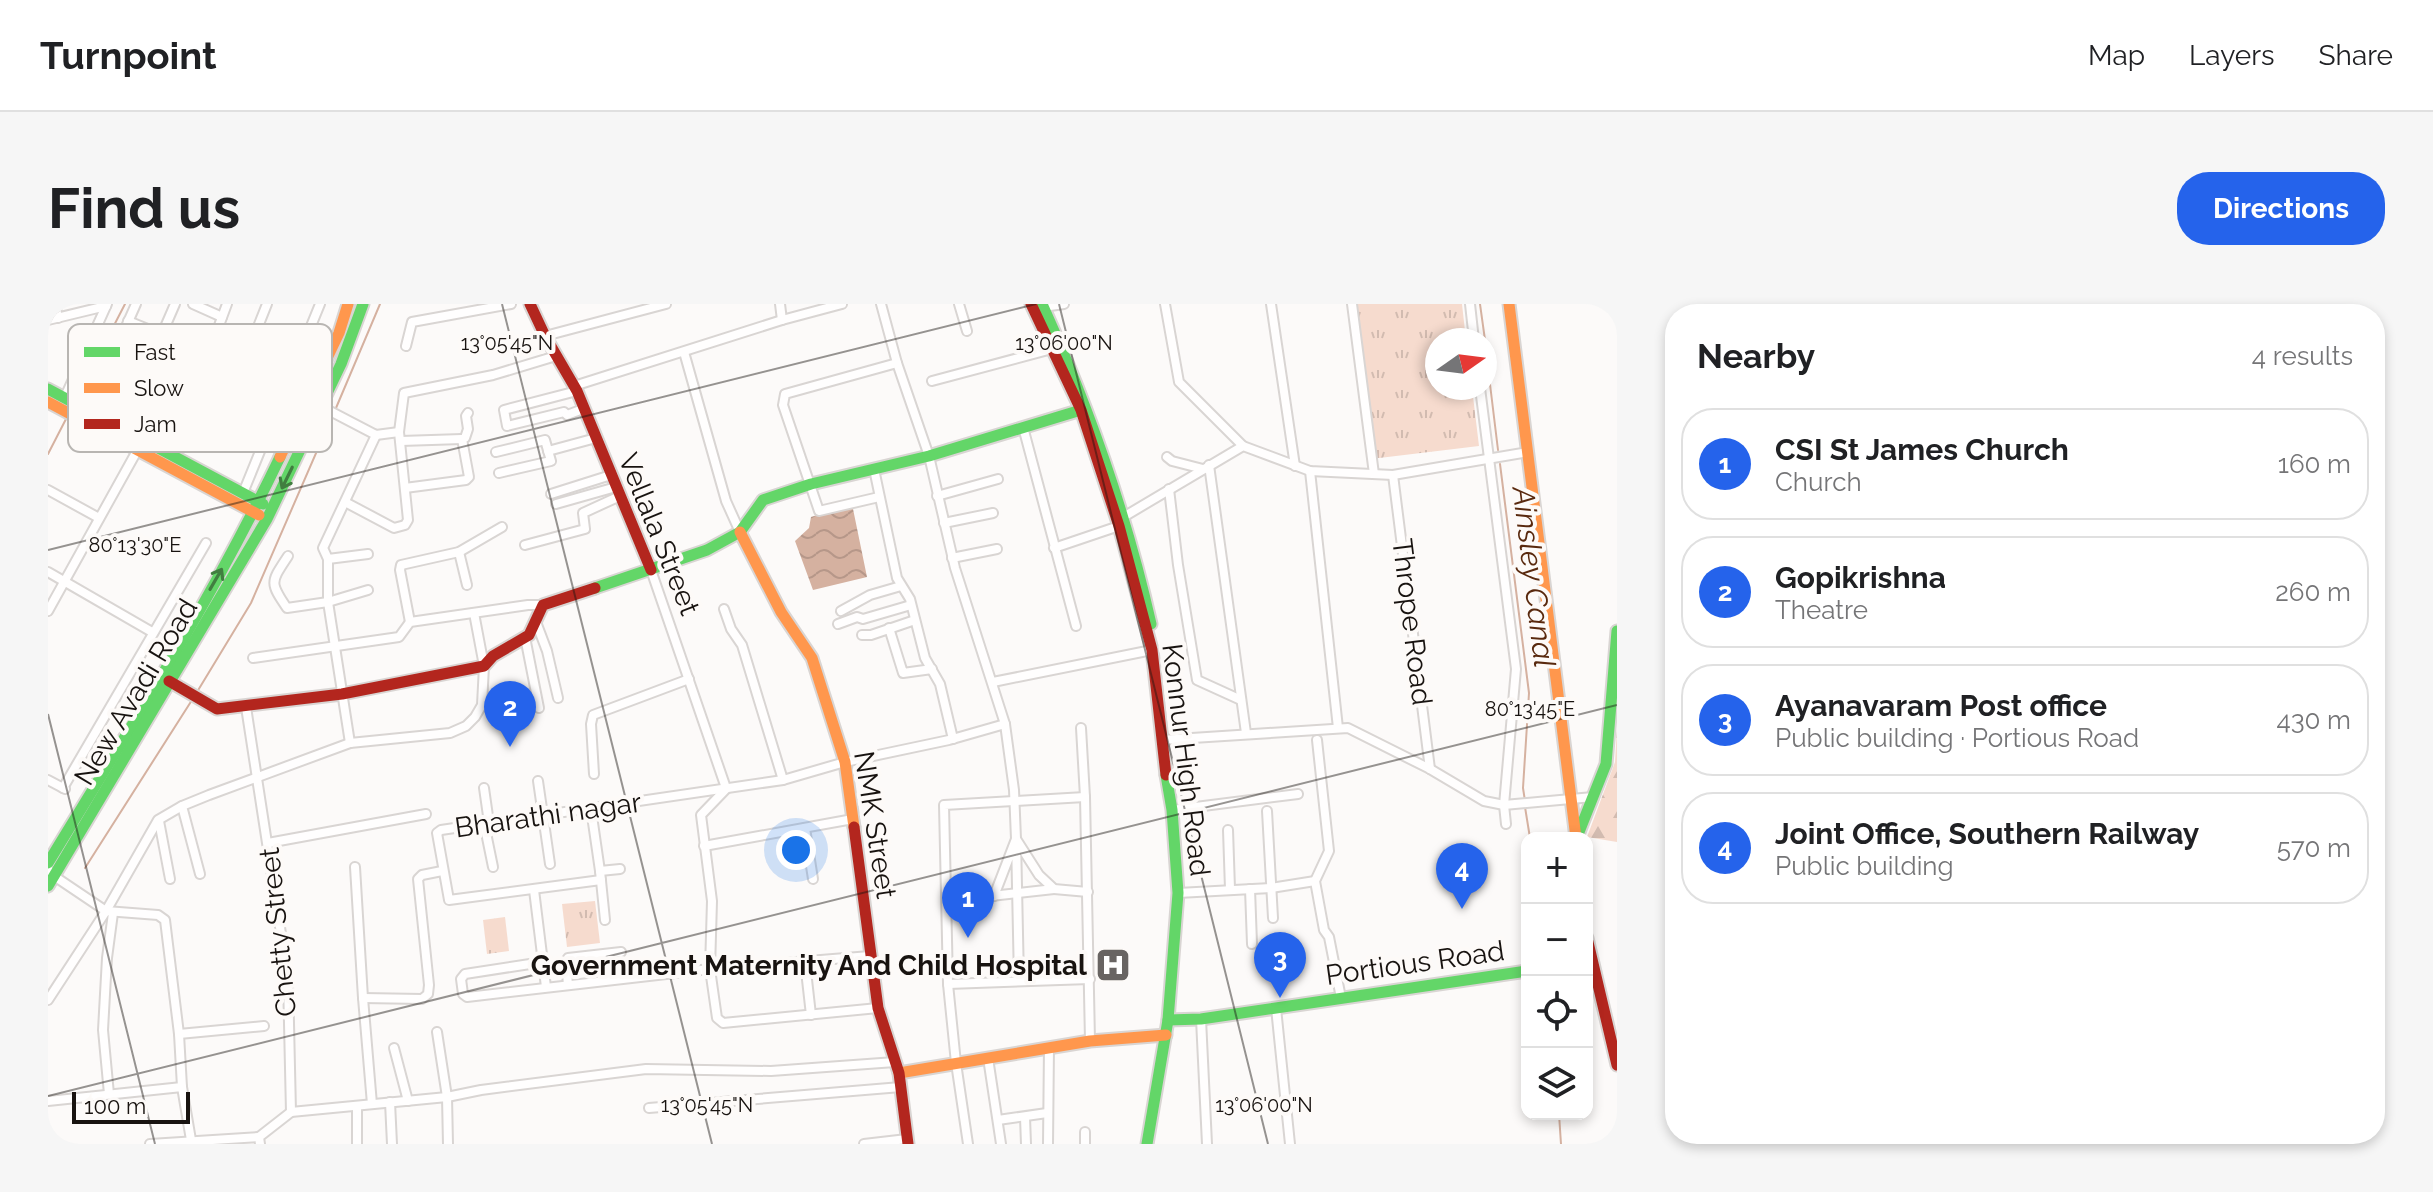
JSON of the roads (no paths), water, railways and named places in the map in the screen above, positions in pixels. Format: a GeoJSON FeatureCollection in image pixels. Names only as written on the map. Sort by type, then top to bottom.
{"type":"FeatureCollection","features":[{"type":"Feature","properties":{"kind":"street"},"geometry":{"type":"LineString","coordinates":[[55,304],[53,319],[106,305]]}},
{"type":"Feature","properties":{"kind":"street"},"geometry":{"type":"LineString","coordinates":[[127,324],[136,304]]}},
{"type":"Feature","properties":{"kind":"street"},"geometry":{"type":"LineString","coordinates":[[166,324],[175,304]]}},
{"type":"Feature","properties":{"kind":"street"},"geometry":{"type":"LineString","coordinates":[[193,304],[222,317]]}},
{"type":"Feature","properties":{"kind":"street"},"geometry":{"type":"LineString","coordinates":[[219,324],[227,304]]}},
{"type":"Feature","properties":{"kind":"street"},"geometry":{"type":"LineString","coordinates":[[259,324],[267,304]]}},
{"type":"Feature","properties":{"kind":"street"},"geometry":{"type":"LineString","coordinates":[[312,324],[320,304]]}},
{"type":"Feature","properties":{"kind":"street","name":"New Avadi Road"},"geometry":{"type":"LineString","coordinates":[[332,347],[348,304]]}},
{"type":"Feature","properties":{"kind":"street","name":"New Avadi Road"},"geometry":{"type":"LineString","coordinates":[[332,383],[363,304]]}},
{"type":"Feature","properties":{"kind":"street"},"geometry":{"type":"LineString","coordinates":[[406,346],[412,322],[511,304]]}},
{"type":"Feature","properties":{"kind":"street","name":"Vellala Street"},"geometry":{"type":"LineString","coordinates":[[530,304],[576,388],[651,570],[726,788]]}},
{"type":"Feature","properties":{"kind":"street"},"geometry":{"type":"LineString","coordinates":[[545,336],[646,306],[666,304]]}},
{"type":"Feature","properties":{"kind":"street"},"geometry":{"type":"LineString","coordinates":[[780,304],[782,320]]}},
{"type":"Feature","properties":{"kind":"street"},"geometry":{"type":"LineString","coordinates":[[583,409],[507,426],[504,410],[782,320],[842,304]]}},
{"type":"Feature","properties":{"kind":"street"},"geometry":{"type":"LineString","coordinates":[[881,304],[897,363],[929,456],[952,558],[1005,724],[1014,800],[1019,981]]}},
{"type":"Feature","properties":{"kind":"street"},"geometry":{"type":"LineString","coordinates":[[959,304],[967,331]]}},
{"type":"Feature","properties":{"kind":"street"},"geometry":{"type":"LineString","coordinates":[[1064,304],[1039,305],[1096,427],[1122,521]]}},
{"type":"Feature","properties":{"kind":"street"},"geometry":{"type":"LineString","coordinates":[[1165,304],[1179,382],[1243,446],[1310,471],[1393,475],[1528,452]]}},
{"type":"Feature","properties":{"kind":"street"},"geometry":{"type":"LineString","coordinates":[[1271,304],[1295,466]]}},
{"type":"Feature","properties":{"kind":"street"},"geometry":{"type":"LineString","coordinates":[[1352,304],[1374,474]]}},
{"type":"Feature","properties":{"kind":"street"},"geometry":{"type":"LineString","coordinates":[[1470,304],[1473,328]]}},
{"type":"Feature","properties":{"kind":"street"},"geometry":{"type":"LineString","coordinates":[[1509,304],[1575,832]]}},
{"type":"Feature","properties":{"kind":"street","name":"Konnur High Road"},"geometry":{"type":"LineString","coordinates":[[1039,305],[1052,349],[1081,410],[1122,521],[1152,650],[1172,810],[1178,893],[1168,1020],[1147,1144]]}},
{"type":"Feature","properties":{"kind":"street"},"geometry":{"type":"LineString","coordinates":[[128,321],[136,324]]}},
{"type":"Feature","properties":{"kind":"street"},"geometry":{"type":"LineString","coordinates":[[932,381],[1052,349]]}},
{"type":"Feature","properties":{"kind":"street"},"geometry":{"type":"LineString","coordinates":[[684,352],[726,501],[740,532]]}},
{"type":"Feature","properties":{"kind":"street"},"geometry":{"type":"LineString","coordinates":[[345,502],[394,528],[405,525],[408,520],[400,437],[404,393],[493,375],[556,356]]}},
{"type":"Feature","properties":{"kind":"street"},"geometry":{"type":"LineString","coordinates":[[879,497],[819,511],[783,405],[785,394],[897,363]]}},
{"type":"Feature","properties":{"kind":"street"},"geometry":{"type":"LineString","coordinates":[[48,389],[68,402]]}},
{"type":"Feature","properties":{"kind":"street"},"geometry":{"type":"LineString","coordinates":[[1482,400],[1516,669],[1504,805],[1506,824]]}},
{"type":"Feature","properties":{"kind":"street"},"geometry":{"type":"LineString","coordinates":[[48,402],[68,405]]}},
{"type":"Feature","properties":{"kind":"street"},"geometry":{"type":"LineString","coordinates":[[253,658],[399,637],[410,622],[543,605],[707,550],[740,532],[763,500],[811,484],[929,456],[1081,410]]}},
{"type":"Feature","properties":{"kind":"street"},"geometry":{"type":"LineString","coordinates":[[332,412],[376,435],[462,439],[468,429],[468,413]]}},
{"type":"Feature","properties":{"kind":"street"},"geometry":{"type":"LineString","coordinates":[[1023,427],[1076,626]]}},
{"type":"Feature","properties":{"kind":"street"},"geometry":{"type":"LineString","coordinates":[[350,743],[328,602],[328,559],[323,548],[376,435]]}},
{"type":"Feature","properties":{"kind":"street"},"geometry":{"type":"LineString","coordinates":[[548,451],[596,438]]}},
{"type":"Feature","properties":{"kind":"street"},"geometry":{"type":"LineString","coordinates":[[405,488],[466,480],[469,477],[462,439]]}},
{"type":"Feature","properties":{"kind":"street"},"geometry":{"type":"LineString","coordinates":[[496,452],[545,440],[551,461],[499,473]]}},
{"type":"Feature","properties":{"kind":"street"},"geometry":{"type":"LineString","coordinates":[[1054,548],[1122,521],[1169,489],[1243,446]]}},
{"type":"Feature","properties":{"kind":"street"},"geometry":{"type":"LineString","coordinates":[[48,611],[136,452]]}},
{"type":"Feature","properties":{"kind":"street"},"geometry":{"type":"LineString","coordinates":[[144,452],[270,514]]}},
{"type":"Feature","properties":{"kind":"street"},"geometry":{"type":"LineString","coordinates":[[163,452],[243,493],[257,507]]}},
{"type":"Feature","properties":{"kind":"street"},"geometry":{"type":"LineString","coordinates":[[243,493],[260,452]]}},
{"type":"Feature","properties":{"kind":"street","name":"New Avadi Road"},"geometry":{"type":"LineString","coordinates":[[48,863],[161,678],[257,507],[282,452]]}},
{"type":"Feature","properties":{"kind":"street","name":"New Avadi Road"},"geometry":{"type":"LineString","coordinates":[[50,877],[270,514],[299,452]]}},
{"type":"Feature","properties":{"kind":"street"},"geometry":{"type":"LineString","coordinates":[[1167,457],[1172,461],[1206,467]]}},
{"type":"Feature","properties":{"kind":"street"},"geometry":{"type":"LineString","coordinates":[[1206,467],[1246,733]]}},
{"type":"Feature","properties":{"kind":"street"},"geometry":{"type":"LineString","coordinates":[[874,469],[897,578],[911,605],[925,658],[944,695],[953,739]]}},
{"type":"Feature","properties":{"kind":"street"},"geometry":{"type":"LineString","coordinates":[[1310,471],[1338,728]]}},
{"type":"Feature","properties":{"kind":"street"},"geometry":{"type":"LineString","coordinates":[[551,494],[611,475]]}},
{"type":"Feature","properties":{"kind":"street","name":"Thrope Road"},"geometry":{"type":"LineString","coordinates":[[1393,475],[1430,769]]}},
{"type":"Feature","properties":{"kind":"street"},"geometry":{"type":"LineString","coordinates":[[937,496],[998,479]]}},
{"type":"Feature","properties":{"kind":"street"},"geometry":{"type":"LineString","coordinates":[[1169,489],[1197,680],[1241,700]]}},
{"type":"Feature","properties":{"kind":"street"},"geometry":{"type":"LineString","coordinates":[[48,490],[99,518]]}},
{"type":"Feature","properties":{"kind":"street"},"geometry":{"type":"LineString","coordinates":[[556,504],[618,492]]}},
{"type":"Feature","properties":{"kind":"street"},"geometry":{"type":"LineString","coordinates":[[525,545],[585,529],[583,513],[618,492]]}},
{"type":"Feature","properties":{"kind":"street"},"geometry":{"type":"LineString","coordinates":[[944,523],[993,513]]}},
{"type":"Feature","properties":{"kind":"street"},"geometry":{"type":"LineString","coordinates":[[410,622],[401,565],[459,552],[502,527]]}},
{"type":"Feature","properties":{"kind":"street","name":"NMK Street"},"geometry":{"type":"LineString","coordinates":[[740,532],[781,612],[812,658],[845,762],[878,1008],[897,1068],[908,1142]]}},
{"type":"Feature","properties":{"kind":"street"},"geometry":{"type":"LineString","coordinates":[[48,780],[65,789],[152,632],[206,543]]}},
{"type":"Feature","properties":{"kind":"street"},"geometry":{"type":"LineString","coordinates":[[952,558],[997,549]]}},
{"type":"Feature","properties":{"kind":"street"},"geometry":{"type":"LineString","coordinates":[[459,552],[467,585]]}},
{"type":"Feature","properties":{"kind":"street"},"geometry":{"type":"LineString","coordinates":[[328,559],[368,554]]}},
{"type":"Feature","properties":{"kind":"street"},"geometry":{"type":"LineString","coordinates":[[288,556],[274,583],[274,590],[287,608],[328,602],[368,590]]}},
{"type":"Feature","properties":{"kind":"street"},"geometry":{"type":"LineString","coordinates":[[48,572],[152,632]]}},
{"type":"Feature","properties":{"kind":"street"},"geometry":{"type":"LineString","coordinates":[[841,611],[870,595],[901,586]]}},
{"type":"Feature","properties":{"kind":"street"},"geometry":{"type":"LineString","coordinates":[[169,681],[217,709],[342,694],[484,666],[493,656],[533,630],[543,605]]}},
{"type":"Feature","properties":{"kind":"street"},"geometry":{"type":"LineString","coordinates":[[838,624],[911,605]]}},
{"type":"Feature","properties":{"kind":"street"},"geometry":{"type":"LineString","coordinates":[[724,609],[731,629],[742,645],[783,780]]}},
{"type":"Feature","properties":{"kind":"street"},"geometry":{"type":"LineString","coordinates":[[48,1000],[110,912],[158,820],[182,806],[350,743],[450,733],[466,726],[482,705],[484,666],[474,613]]}},
{"type":"Feature","properties":{"kind":"street"},"geometry":{"type":"LineString","coordinates":[[862,635],[871,635],[915,620]]}},
{"type":"Feature","properties":{"kind":"street"},"geometry":{"type":"LineString","coordinates":[[536,622],[547,651],[558,698]]}},
{"type":"Feature","properties":{"kind":"street"},"geometry":{"type":"LineString","coordinates":[[889,628],[903,673],[932,669]]}},
{"type":"Feature","properties":{"kind":"street"},"geometry":{"type":"LineString","coordinates":[[1578,832],[1606,764],[1617,631]]}},
{"type":"Feature","properties":{"kind":"street"},"geometry":{"type":"LineString","coordinates":[[525,637],[539,708]]}},
{"type":"Feature","properties":{"kind":"street"},"geometry":{"type":"LineString","coordinates":[[993,682],[1152,650]]}},
{"type":"Feature","properties":{"kind":"street"},"geometry":{"type":"LineString","coordinates":[[594,774],[593,715],[689,679]]}},
{"type":"Feature","properties":{"kind":"street","name":"Chetty Street"},"geometry":{"type":"LineString","coordinates":[[246,707],[288,979],[291,1112]]}},
{"type":"Feature","properties":{"kind":"street","name":"Bharathi nagar"},"geometry":{"type":"LineString","coordinates":[[534,890],[447,899],[436,836],[438,831],[783,780],[1005,724]]}},
{"type":"Feature","properties":{"kind":"street"},"geometry":{"type":"LineString","coordinates":[[1081,728],[1090,1041]]}},
{"type":"Feature","properties":{"kind":"street"},"geometry":{"type":"LineString","coordinates":[[1161,740],[1348,728],[1430,769],[1484,801],[1504,805],[1593,797]]}},
{"type":"Feature","properties":{"kind":"street"},"geometry":{"type":"LineString","coordinates":[[1317,740],[1329,851],[1315,881],[1341,998]]}},
{"type":"Feature","properties":{"kind":"street"},"geometry":{"type":"LineString","coordinates":[[538,781],[550,864]]}},
{"type":"Feature","properties":{"kind":"street"},"geometry":{"type":"LineString","coordinates":[[484,788],[493,867]]}},
{"type":"Feature","properties":{"kind":"street"},"geometry":{"type":"LineString","coordinates":[[726,788],[701,815],[712,901],[710,969],[717,1018],[723,1023],[878,1008]]}},
{"type":"Feature","properties":{"kind":"street"},"geometry":{"type":"LineString","coordinates":[[1172,810],[1298,794]]}},
{"type":"Feature","properties":{"kind":"street"},"geometry":{"type":"LineString","coordinates":[[968,1144],[948,984],[944,805],[1085,797]]}},
{"type":"Feature","properties":{"kind":"street"},"geometry":{"type":"LineString","coordinates":[[182,806],[200,874]]}},
{"type":"Feature","properties":{"kind":"street"},"geometry":{"type":"LineString","coordinates":[[591,809],[605,920]]}},
{"type":"Feature","properties":{"kind":"street"},"geometry":{"type":"LineString","coordinates":[[1267,811],[1273,918]]}},
{"type":"Feature","properties":{"kind":"street"},"geometry":{"type":"LineString","coordinates":[[268,843],[426,814]]}},
{"type":"Feature","properties":{"kind":"street"},"geometry":{"type":"LineString","coordinates":[[704,846],[853,819]]}},
{"type":"Feature","properties":{"kind":"street"},"geometry":{"type":"LineString","coordinates":[[158,820],[170,879]]}},
{"type":"Feature","properties":{"kind":"street"},"geometry":{"type":"LineString","coordinates":[[805,828],[813,879]]}},
{"type":"Feature","properties":{"kind":"street"},"geometry":{"type":"LineString","coordinates":[[1228,830],[1230,889]]}},
{"type":"Feature","properties":{"kind":"street"},"geometry":{"type":"LineString","coordinates":[[1016,839],[1039,875],[1054,889]]}},
{"type":"Feature","properties":{"kind":"street"},"geometry":{"type":"LineString","coordinates":[[994,896],[1016,839]]}},
{"type":"Feature","properties":{"kind":"street"},"geometry":{"type":"LineString","coordinates":[[355,867],[372,1104]]}},
{"type":"Feature","properties":{"kind":"street"},"geometry":{"type":"LineString","coordinates":[[546,987],[534,890],[620,869]]}},
{"type":"Feature","properties":{"kind":"street"},"geometry":{"type":"LineString","coordinates":[[363,998],[422,999],[428,994],[418,879],[422,875],[442,871]]}},
{"type":"Feature","properties":{"kind":"street"},"geometry":{"type":"LineString","coordinates":[[50,877],[110,912],[158,915],[165,920],[182,1087],[191,1140]]}},
{"type":"Feature","properties":{"kind":"street"},"geometry":{"type":"LineString","coordinates":[[1178,893],[1271,888],[1315,881]]}},
{"type":"Feature","properties":{"kind":"street"},"geometry":{"type":"LineString","coordinates":[[947,901],[1054,889],[1088,892]]}},
{"type":"Feature","properties":{"kind":"street"},"geometry":{"type":"LineString","coordinates":[[1250,889],[1252,944]]}},
{"type":"Feature","properties":{"kind":"street"},"geometry":{"type":"LineString","coordinates":[[109,1094],[103,1030],[110,912]]}},
{"type":"Feature","properties":{"kind":"street"},"geometry":{"type":"LineString","coordinates":[[568,985],[568,958],[621,952]]}},
{"type":"Feature","properties":{"kind":"street"},"geometry":{"type":"LineString","coordinates":[[543,962],[465,974],[461,979],[463,994],[467,997],[710,969],[870,956]]}},
{"type":"Feature","properties":{"kind":"street"},"geometry":{"type":"LineString","coordinates":[[805,962],[811,1015]]}},
{"type":"Feature","properties":{"kind":"street"},"geometry":{"type":"LineString","coordinates":[[1593,963],[1617,1065]]}},
{"type":"Feature","properties":{"kind":"street","name":"Portious Road"},"geometry":{"type":"LineString","coordinates":[[1168,1020],[1201,1019],[1521,972]]}},
{"type":"Feature","properties":{"kind":"street"},"geometry":{"type":"LineString","coordinates":[[948,984],[1090,979]]}},
{"type":"Feature","properties":{"kind":"street"},"geometry":{"type":"LineString","coordinates":[[1593,990],[1601,996]]}},
{"type":"Feature","properties":{"kind":"street"},"geometry":{"type":"LineString","coordinates":[[1276,1008],[1290,1144]]}},
{"type":"Feature","properties":{"kind":"street"},"geometry":{"type":"LineString","coordinates":[[1201,1019],[1207,1144]]}},
{"type":"Feature","properties":{"kind":"street"},"geometry":{"type":"LineString","coordinates":[[179,1034],[264,1026]]}},
{"type":"Feature","properties":{"kind":"street"},"geometry":{"type":"LineString","coordinates":[[437,1032],[447,1097],[448,1144]]}},
{"type":"Feature","properties":{"kind":"street"},"geometry":{"type":"LineString","coordinates":[[150,1144],[191,1140],[260,1141],[291,1112],[447,1097],[646,1069],[771,1071],[897,1068],[956,1063],[1090,1041],[1166,1035]]}},
{"type":"Feature","properties":{"kind":"street"},"geometry":{"type":"LineString","coordinates":[[1048,1144],[1049,1047]]}},
{"type":"Feature","properties":{"kind":"street"},"geometry":{"type":"LineString","coordinates":[[394,1048],[408,1101]]}},
{"type":"Feature","properties":{"kind":"street"},"geometry":{"type":"LineString","coordinates":[[988,1058],[1001,1144]]}},
{"type":"Feature","properties":{"kind":"street"},"geometry":{"type":"LineString","coordinates":[[48,1101],[182,1087]]}},
{"type":"Feature","properties":{"kind":"street"},"geometry":{"type":"LineString","coordinates":[[649,1108],[901,1087]]}},
{"type":"Feature","properties":{"kind":"street"},"geometry":{"type":"LineString","coordinates":[[390,1102],[392,1144]]}},
{"type":"Feature","properties":{"kind":"street"},"geometry":{"type":"LineString","coordinates":[[357,1106],[357,1144]]}},
{"type":"Feature","properties":{"kind":"street"},"geometry":{"type":"LineString","coordinates":[[998,1120],[1047,1113]]}},
{"type":"Feature","properties":{"kind":"street"},"geometry":{"type":"LineString","coordinates":[[1025,1117],[1026,1144]]}},
{"type":"Feature","properties":{"kind":"street"},"geometry":{"type":"LineString","coordinates":[[1085,1132],[1085,1144]]}},
{"type":"Feature","properties":{"kind":"street"},"geometry":{"type":"LineString","coordinates":[[864,1144],[908,1142]]}},
{"type":"Feature","properties":{"kind":"water"},"geometry":{"type":"Polygon","coordinates":[[[852,504],[867,577],[813,590],[795,541],[809,528],[811,517],[852,504]]]}},
{"type":"Feature","properties":{"kind":"waterway"},"geometry":{"type":"LineString","coordinates":[[115,324],[125,304]]}},
{"type":"Feature","properties":{"kind":"waterway"},"geometry":{"type":"LineString","coordinates":[[336,408],[380,304]]}},
{"type":"Feature","properties":{"kind":"waterway","name":"Ainsley Canal"},"geometry":{"type":"LineString","coordinates":[[1480,304],[1483,328]]}},
{"type":"Feature","properties":{"kind":"waterway","name":"Ainsley Canal"},"geometry":{"type":"LineString","coordinates":[[1492,400],[1498,450]]}},
{"type":"Feature","properties":{"kind":"waterway"},"geometry":{"type":"LineString","coordinates":[[48,454],[66,419]]}},
{"type":"Feature","properties":{"kind":"waterway"},"geometry":{"type":"LineString","coordinates":[[197,692],[251,603],[317,452]]}},
{"type":"Feature","properties":{"kind":"waterway","name":"Ainsley Canal"},"geometry":{"type":"LineString","coordinates":[[1500,464],[1529,693],[1523,788],[1525,801]]}},
{"type":"Feature","properties":{"kind":"waterway"},"geometry":{"type":"LineString","coordinates":[[85,868],[192,700]]}},
{"type":"Feature","properties":{"kind":"waterway","name":"Ainsley Canal"},"geometry":{"type":"LineString","coordinates":[[1525,807],[1529,832]]}},
{"type":"Feature","properties":{"kind":"waterway","name":"Ainsley Canal"},"geometry":{"type":"LineString","coordinates":[[1559,1120],[1561,1144]]}},
{"type":"Feature","properties":{"kind":"place","name":"Gopikrishna"},"geometry":{"type":"Point","coordinates":[510,747]}},
{"type":"Feature","properties":{"kind":"place","name":"Joint Office, Southern Railway"},"geometry":{"type":"Point","coordinates":[1462,909]}},
{"type":"Feature","properties":{"kind":"place","name":"CSI St James Church"},"geometry":{"type":"Point","coordinates":[968,938]}},
{"type":"Feature","properties":{"kind":"place","name":"Government Maternity And Child Hospital"},"geometry":{"type":"Point","coordinates":[1113,965]}},
{"type":"Feature","properties":{"kind":"place","name":"Ayanavaram Post office"},"geometry":{"type":"Point","coordinates":[1280,998]}}]}
